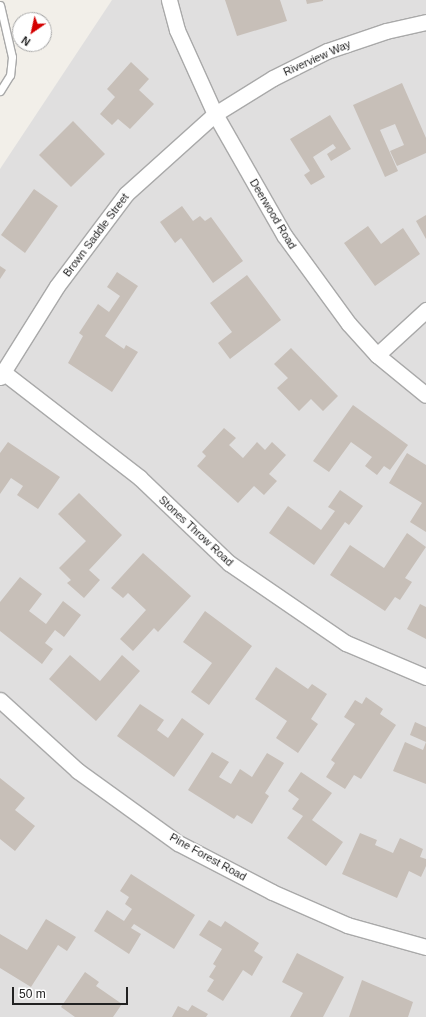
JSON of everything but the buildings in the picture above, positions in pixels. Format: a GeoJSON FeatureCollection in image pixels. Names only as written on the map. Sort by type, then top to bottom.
{"type":"FeatureCollection","features":[{"type":"Feature","properties":{"kind":"street","name":"Deerwood Road"},"geometry":{"type":"LineString","coordinates":[[169,0],[177,30],[215,114],[284,235],[327,298],[377,355],[426,395]]}},
{"type":"Feature","properties":{"kind":"street","name":"Riverview Way"},"geometry":{"type":"LineString","coordinates":[[215,114],[273,78],[327,51],[386,30],[426,22]]}},
{"type":"Feature","properties":{"kind":"street","name":"Brown Saddle Street"},"geometry":{"type":"LineString","coordinates":[[2,374],[57,286],[126,194],[164,157],[215,114]]}},
{"type":"Feature","properties":{"kind":"street"},"geometry":{"type":"LineString","coordinates":[[377,355],[426,310]]}},
{"type":"Feature","properties":{"kind":"street","name":"Stones Throw Road"},"geometry":{"type":"LineString","coordinates":[[2,374],[140,478],[229,563],[346,644],[426,677]]}},
{"type":"Feature","properties":{"kind":"street","name":"Pine Forest Road"},"geometry":{"type":"LineString","coordinates":[[0,700],[78,771],[178,842],[272,892],[347,925],[426,947]]}},
{"type":"Feature","properties":{"kind":"lane"},"geometry":{"type":"LineString","coordinates":[[0,5],[12,57],[10,75],[0,91]]}},
{"type":"Feature","properties":{"kind":"shaded area"},"geometry":{"type":"Polygon","coordinates":[[[112,0],[426,0],[426,1017],[0,1017],[0,169],[112,0]]]}}]}
